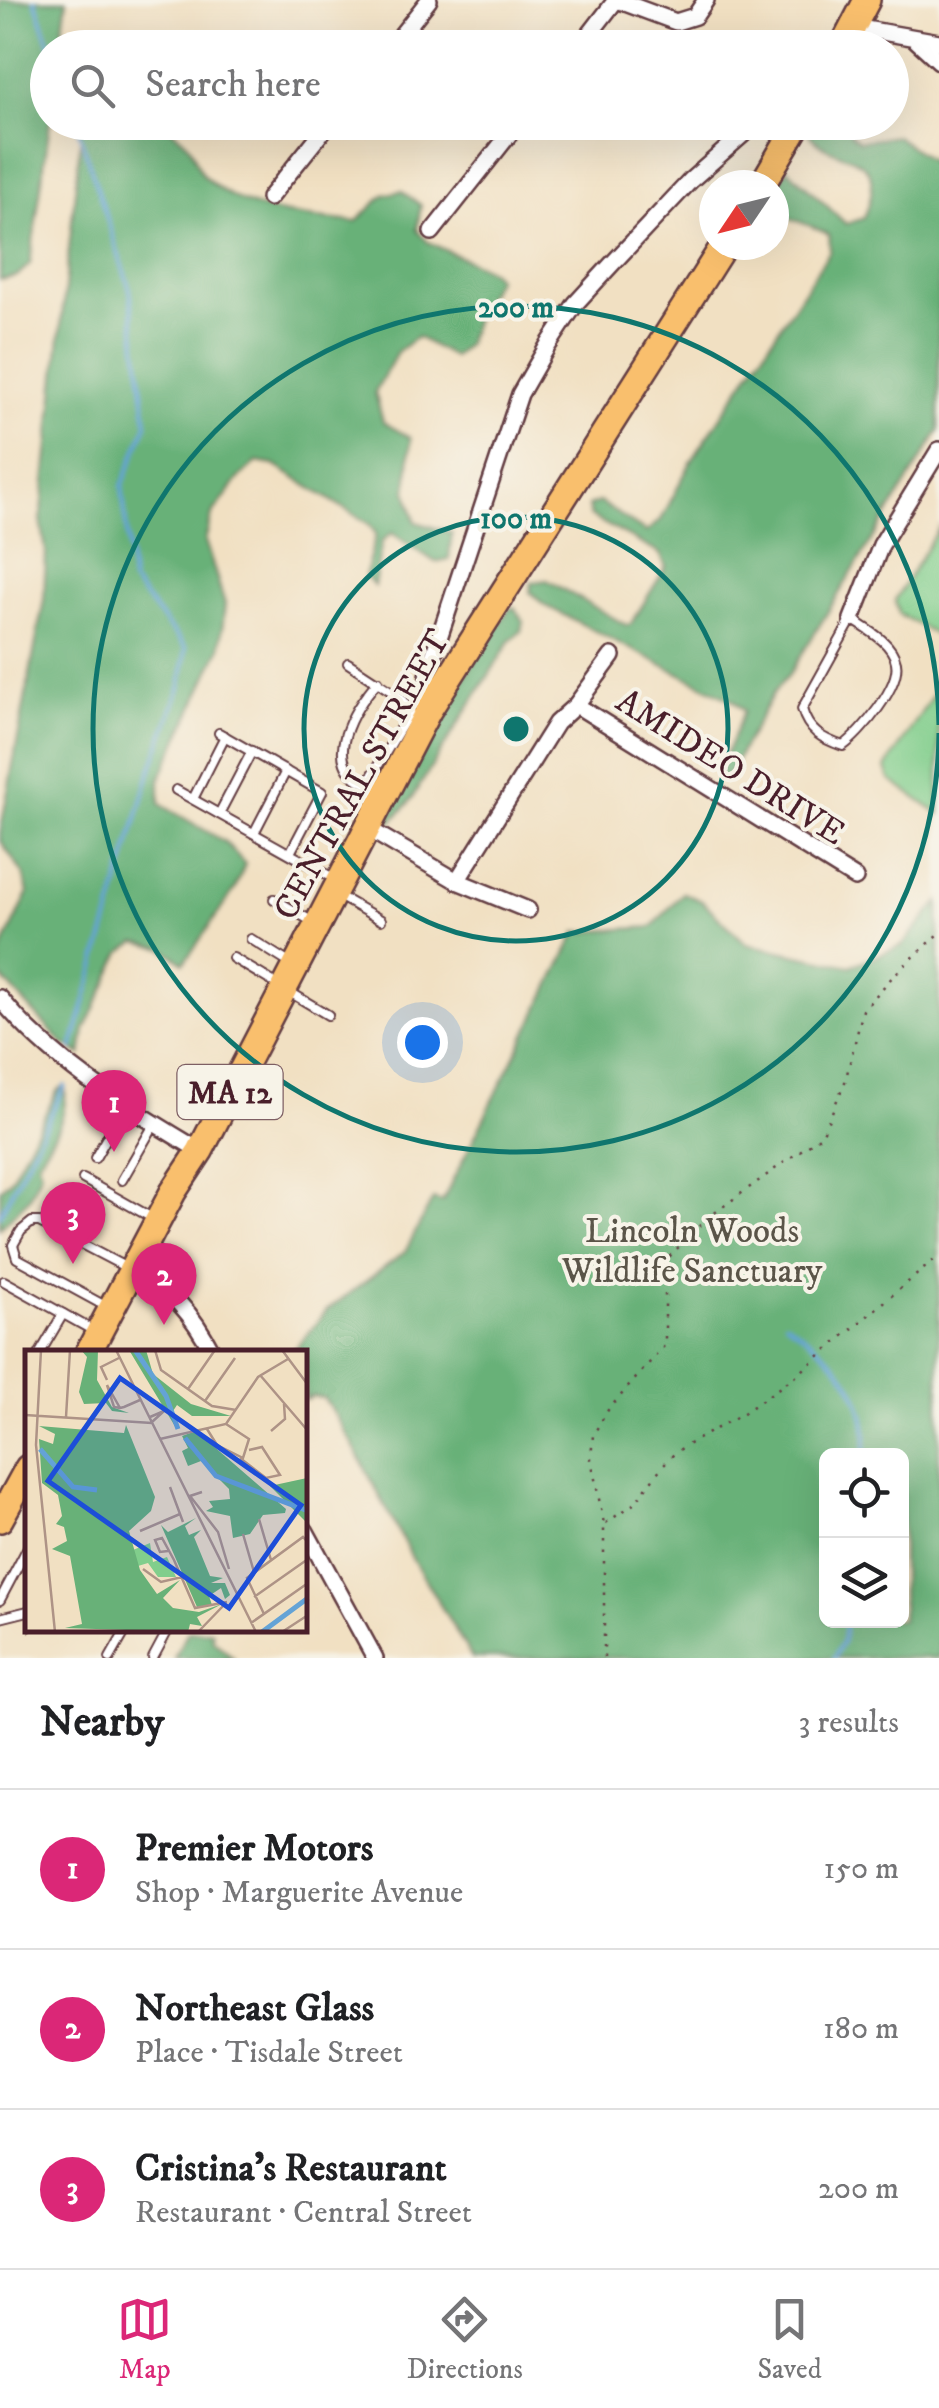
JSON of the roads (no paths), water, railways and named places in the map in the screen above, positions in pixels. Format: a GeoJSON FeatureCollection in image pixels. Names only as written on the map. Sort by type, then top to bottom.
{"type":"FeatureCollection","features":[{"type":"Feature","properties":{"kind":"main road"},"geometry":{"type":"LineString","coordinates":[[852,30],[868,0]]}},
{"type":"Feature","properties":{"kind":"main road"},"geometry":{"type":"LineString","coordinates":[[771,170],[788,140]]}},
{"type":"Feature","properties":{"kind":"main road","name":"CENTRAL STREET"},"geometry":{"type":"LineString","coordinates":[[93,1347],[158,1221],[200,1151],[367,828],[376,789],[417,716],[714,260]]}},
{"type":"Feature","properties":{"kind":"main road"},"geometry":{"type":"LineString","coordinates":[[12,1507],[25,1475]]}},
{"type":"Feature","properties":{"kind":"street"},"geometry":{"type":"LineString","coordinates":[[405,30],[429,0]]}},
{"type":"Feature","properties":{"kind":"street"},"geometry":{"type":"LineString","coordinates":[[593,30],[617,0],[676,22],[694,16],[706,0]]}},
{"type":"Feature","properties":{"kind":"street"},"geometry":{"type":"LineString","coordinates":[[909,39],[939,42]]}},
{"type":"Feature","properties":{"kind":"street"},"geometry":{"type":"LineString","coordinates":[[914,39],[939,61]]}},
{"type":"Feature","properties":{"kind":"street"},"geometry":{"type":"LineString","coordinates":[[269,198],[316,140]]}},
{"type":"Feature","properties":{"kind":"street"},"geometry":{"type":"LineString","coordinates":[[432,232],[505,140]]}},
{"type":"Feature","properties":{"kind":"street"},"geometry":{"type":"LineString","coordinates":[[417,716],[520,394],[576,303],[691,180],[737,140]]}},
{"type":"Feature","properties":{"kind":"street"},"geometry":{"type":"LineString","coordinates":[[852,620],[881,545],[939,450]]}},
{"type":"Feature","properties":{"kind":"street"},"geometry":{"type":"LineString","coordinates":[[456,880],[556,723],[576,706],[612,656]]}},
{"type":"Feature","properties":{"kind":"street","name":"AMIDEO DRIVE"},"geometry":{"type":"LineString","coordinates":[[576,706],[855,878]]}},
{"type":"Feature","properties":{"kind":"street"},"geometry":{"type":"LineString","coordinates":[[367,828],[456,880],[528,910]]}},
{"type":"Feature","properties":{"kind":"street"},"geometry":{"type":"LineString","coordinates":[[0,998],[50,1051],[82,1077],[200,1151]]}},
{"type":"Feature","properties":{"kind":"street"},"geometry":{"type":"LineString","coordinates":[[133,1270],[172,1292],[211,1350]]}},
{"type":"Feature","properties":{"kind":"street"},"geometry":{"type":"LineString","coordinates":[[308,1535],[375,1658]]}},
{"type":"Feature","properties":{"kind":"lane"},"geometry":{"type":"LineString","coordinates":[[852,620],[879,637],[897,664],[896,676],[862,733],[843,746],[823,739],[806,723],[802,709],[852,620]]}},
{"type":"Feature","properties":{"kind":"lane"},"geometry":{"type":"LineString","coordinates":[[348,663],[378,680],[417,716]]}},
{"type":"Feature","properties":{"kind":"lane"},"geometry":{"type":"LineString","coordinates":[[376,789],[354,779],[345,769],[342,742],[378,680]]}},
{"type":"Feature","properties":{"kind":"lane"},"geometry":{"type":"LineString","coordinates":[[192,799],[222,734],[322,792],[290,854]]}},
{"type":"Feature","properties":{"kind":"lane"},"geometry":{"type":"LineString","coordinates":[[219,814],[252,751]]}},
{"type":"Feature","properties":{"kind":"lane"},"geometry":{"type":"LineString","coordinates":[[254,833],[286,771]]}},
{"type":"Feature","properties":{"kind":"lane"},"geometry":{"type":"LineString","coordinates":[[176,790],[290,854],[382,920]]}},
{"type":"Feature","properties":{"kind":"lane"},"geometry":{"type":"LineString","coordinates":[[274,899],[317,924]]}},
{"type":"Feature","properties":{"kind":"lane"},"geometry":{"type":"LineString","coordinates":[[251,939],[328,1015]]}},
{"type":"Feature","properties":{"kind":"lane"},"geometry":{"type":"LineString","coordinates":[[234,958],[289,978]]}},
{"type":"Feature","properties":{"kind":"lane"},"geometry":{"type":"LineString","coordinates":[[95,1158],[126,1105]]}},
{"type":"Feature","properties":{"kind":"lane"},"geometry":{"type":"LineString","coordinates":[[122,1180],[155,1123]]}},
{"type":"Feature","properties":{"kind":"lane"},"geometry":{"type":"LineString","coordinates":[[83,1180],[158,1221]]}},
{"type":"Feature","properties":{"kind":"lane"},"geometry":{"type":"LineString","coordinates":[[111,1309],[16,1258],[12,1246],[21,1231],[32,1222],[39,1222],[133,1270]]}},
{"type":"Feature","properties":{"kind":"lane"},"geometry":{"type":"LineString","coordinates":[[4,1281],[63,1314],[93,1347]]}},
{"type":"Feature","properties":{"kind":"lane"},"geometry":{"type":"LineString","coordinates":[[42,1350],[63,1314]]}},
{"type":"Feature","properties":{"kind":"lane"},"geometry":{"type":"LineString","coordinates":[[0,1600],[25,1553]]}},
{"type":"Feature","properties":{"kind":"lane"},"geometry":{"type":"LineString","coordinates":[[0,1618],[25,1611]]}},
{"type":"Feature","properties":{"kind":"lane"},"geometry":{"type":"LineString","coordinates":[[110,1658],[124,1633]]}},
{"type":"Feature","properties":{"kind":"lane"},"geometry":{"type":"LineString","coordinates":[[153,1658],[166,1633]]}},
{"type":"Feature","properties":{"kind":"waterway"},"geometry":{"type":"LineString","coordinates":[[35,0],[45,30]]}},
{"type":"Feature","properties":{"kind":"waterway"},"geometry":{"type":"LineString","coordinates":[[72,1049],[149,776],[181,685],[186,648],[132,582],[122,486],[147,424],[130,290],[82,140]]}},
{"type":"Feature","properties":{"kind":"waterway"},"geometry":{"type":"LineString","coordinates":[[0,1215],[65,1086]]}},
{"type":"Feature","properties":{"kind":"waterway"},"geometry":{"type":"LineString","coordinates":[[785,1322],[819,1348],[846,1378],[863,1413],[865,1448]]}},
{"type":"Feature","properties":{"kind":"waterway"},"geometry":{"type":"LineString","coordinates":[[834,1658],[845,1628]]}},
{"type":"Feature","properties":{"kind":"place","name":"Premier Motors"},"geometry":{"type":"Point","coordinates":[114,1152]}},
{"type":"Feature","properties":{"kind":"place","name":"Cristina's Restaurant"},"geometry":{"type":"Point","coordinates":[73,1264]}},
{"type":"Feature","properties":{"kind":"place","name":"Northeast Glass"},"geometry":{"type":"Point","coordinates":[164,1325]}},
{"type":"Feature","properties":{"kind":"park label","name":"Lincoln Woods Wildlife Sanctuary"},"geometry":{"type":"Point","coordinates":[692,1250]}}]}
